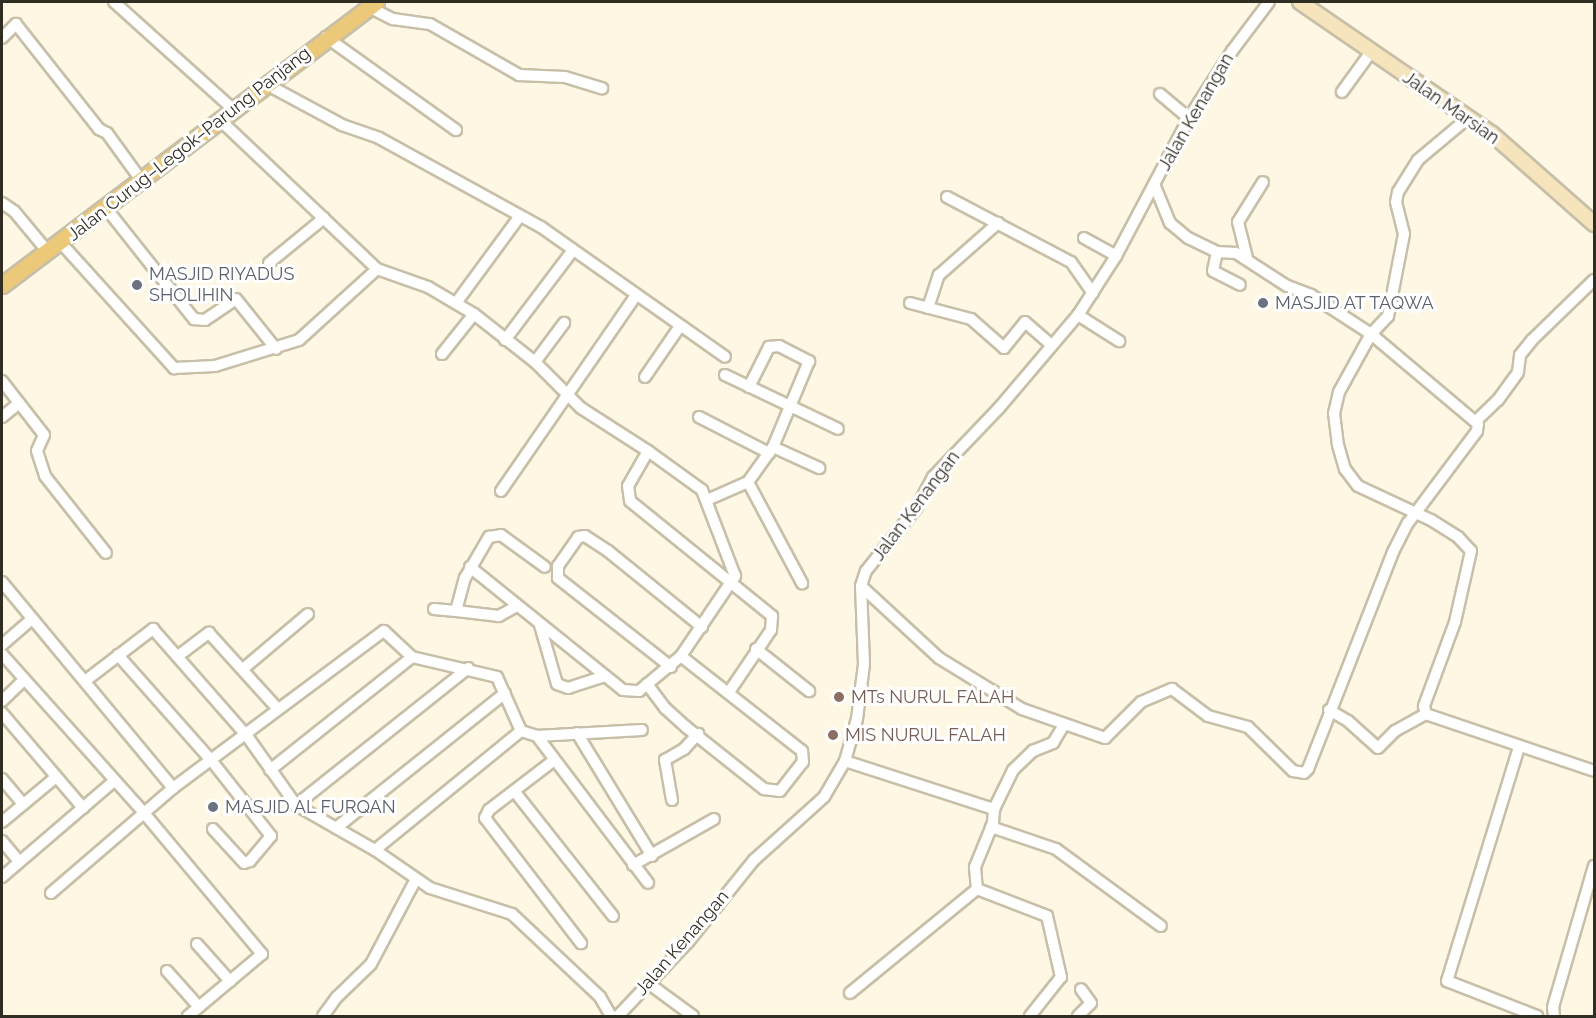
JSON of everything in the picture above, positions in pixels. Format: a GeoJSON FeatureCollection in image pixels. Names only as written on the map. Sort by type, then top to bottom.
{"type":"FeatureCollection","features":[{"type":"Feature","properties":{"kind":"main road","name":"Jalan Curug–Legok–Parung Panjang"},"geometry":{"type":"LineString","coordinates":[[2,285],[62,243],[219,119],[372,4]]}},
{"type":"Feature","properties":{"kind":"street"},"geometry":{"type":"LineString","coordinates":[[114,2],[233,109]]}},
{"type":"Feature","properties":{"kind":"street","name":"Jalan Kenangan"},"geometry":{"type":"LineString","coordinates":[[618,1017],[754,860],[824,797],[845,761],[856,718],[864,664],[861,586],[866,571],[917,507],[933,477],[999,408],[1078,315],[1116,256],[1190,118],[1232,51],[1269,2]]}},
{"type":"Feature","properties":{"kind":"street","name":"Jalan Marsian"},"geometry":{"type":"LineString","coordinates":[[1300,2],[1468,118],[1594,224]]}},
{"type":"Feature","properties":{"kind":"street"},"geometry":{"type":"LineString","coordinates":[[372,4],[393,19],[430,24],[519,75],[565,77],[602,88]]}},
{"type":"Feature","properties":{"kind":"street"},"geometry":{"type":"LineString","coordinates":[[2,38],[16,24],[141,180]]}},
{"type":"Feature","properties":{"kind":"street"},"geometry":{"type":"LineString","coordinates":[[326,37],[456,130]]}},
{"type":"Feature","properties":{"kind":"street"},"geometry":{"type":"LineString","coordinates":[[1342,92],[1371,52]]}},
{"type":"Feature","properties":{"kind":"street"},"geometry":{"type":"LineString","coordinates":[[266,84],[342,125],[380,138],[520,216],[573,250],[725,357]]}},
{"type":"Feature","properties":{"kind":"street"},"geometry":{"type":"LineString","coordinates":[[1160,94],[1190,118]]}},
{"type":"Feature","properties":{"kind":"street"},"geometry":{"type":"LineString","coordinates":[[1426,714],[1424,706],[1455,622],[1472,556],[1458,537],[1418,513],[1358,486],[1345,468],[1338,445],[1334,413],[1339,392],[1371,334],[1388,316],[1404,234],[1396,202],[1398,192],[1418,160],[1468,118]]}},
{"type":"Feature","properties":{"kind":"street"},"geometry":{"type":"LineString","coordinates":[[219,119],[377,269],[428,287],[474,314],[535,362],[567,394],[695,484],[707,500],[735,576],[702,627],[671,667],[639,691],[628,692],[540,625],[470,567]]}},
{"type":"Feature","properties":{"kind":"street"},"geometry":{"type":"LineString","coordinates":[[1247,258],[1238,222],[1263,182]]}},
{"type":"Feature","properties":{"kind":"street"},"geometry":{"type":"LineString","coordinates":[[861,586],[939,658],[1023,709],[1105,738],[1142,702],[1172,689],[1209,716],[1248,727],[1293,771],[1304,773],[1329,710],[1343,684],[1384,571],[1408,523],[1418,513],[1477,431],[1476,420],[1371,334],[1311,295],[1276,280],[1247,258],[1236,253],[1216,252],[1188,238],[1170,223],[1154,184]]}},
{"type":"Feature","properties":{"kind":"street"},"geometry":{"type":"LineString","coordinates":[[947,197],[1071,262],[1093,293]]}},
{"type":"Feature","properties":{"kind":"street"},"geometry":{"type":"LineString","coordinates":[[2,203],[14,211],[48,252]]}},
{"type":"Feature","properties":{"kind":"street"},"geometry":{"type":"LineString","coordinates":[[106,208],[194,320],[205,320],[236,298],[276,349]]}},
{"type":"Feature","properties":{"kind":"street"},"geometry":{"type":"LineString","coordinates":[[456,303],[520,216]]}},
{"type":"Feature","properties":{"kind":"street"},"geometry":{"type":"LineString","coordinates":[[269,263],[324,218]]}},
{"type":"Feature","properties":{"kind":"street"},"geometry":{"type":"LineString","coordinates":[[928,308],[939,275],[998,223]]}},
{"type":"Feature","properties":{"kind":"street"},"geometry":{"type":"LineString","coordinates":[[1084,238],[1116,256]]}},
{"type":"Feature","properties":{"kind":"street"},"geometry":{"type":"LineString","coordinates":[[62,243],[174,368],[201,369],[276,349],[300,340],[377,269]]}},
{"type":"Feature","properties":{"kind":"street"},"geometry":{"type":"LineString","coordinates":[[506,340],[573,250]]}},
{"type":"Feature","properties":{"kind":"street"},"geometry":{"type":"LineString","coordinates":[[1216,252],[1213,271],[1240,285]]}},
{"type":"Feature","properties":{"kind":"street"},"geometry":{"type":"LineString","coordinates":[[1476,420],[1498,400],[1518,372],[1520,355],[1526,347],[1594,279]]}},
{"type":"Feature","properties":{"kind":"street"},"geometry":{"type":"LineString","coordinates":[[501,491],[636,295]]}},
{"type":"Feature","properties":{"kind":"street"},"geometry":{"type":"LineString","coordinates":[[909,303],[971,318],[1004,348],[1025,322],[1051,345]]}},
{"type":"Feature","properties":{"kind":"street"},"geometry":{"type":"LineString","coordinates":[[442,354],[474,314]]}},
{"type":"Feature","properties":{"kind":"street"},"geometry":{"type":"LineString","coordinates":[[1078,315],[1119,341]]}},
{"type":"Feature","properties":{"kind":"street"},"geometry":{"type":"LineString","coordinates":[[535,362],[564,323]]}},
{"type":"Feature","properties":{"kind":"street"},"geometry":{"type":"LineString","coordinates":[[645,377],[680,326]]}},
{"type":"Feature","properties":{"kind":"street"},"geometry":{"type":"LineString","coordinates":[[707,500],[748,482],[771,450],[810,366],[804,357],[779,346],[769,347],[749,387]]}},
{"type":"Feature","properties":{"kind":"street"},"geometry":{"type":"LineString","coordinates":[[725,375],[791,409],[838,429]]}},
{"type":"Feature","properties":{"kind":"street"},"geometry":{"type":"LineString","coordinates":[[2,381],[44,435],[37,451],[45,476],[106,553]]}},
{"type":"Feature","properties":{"kind":"street"},"geometry":{"type":"LineString","coordinates":[[2,417],[19,404]]}},
{"type":"Feature","properties":{"kind":"street"},"geometry":{"type":"LineString","coordinates":[[699,417],[771,450],[819,468]]}},
{"type":"Feature","properties":{"kind":"street"},"geometry":{"type":"LineString","coordinates":[[648,451],[628,486],[630,501],[772,616],[771,630],[729,692]]}},
{"type":"Feature","properties":{"kind":"street"},"geometry":{"type":"LineString","coordinates":[[748,482],[802,583]]}},
{"type":"Feature","properties":{"kind":"street"},"geometry":{"type":"LineString","coordinates":[[456,611],[470,567],[494,534],[544,567]]}},
{"type":"Feature","properties":{"kind":"street"},"geometry":{"type":"LineString","coordinates":[[671,667],[558,578],[558,566],[578,537],[585,536],[608,551],[702,627]]}},
{"type":"Feature","properties":{"kind":"street"},"geometry":{"type":"LineString","coordinates":[[2,582],[173,788]]}},
{"type":"Feature","properties":{"kind":"street"},"geometry":{"type":"LineString","coordinates":[[434,609],[499,616],[518,606]]}},
{"type":"Feature","properties":{"kind":"street"},"geometry":{"type":"LineString","coordinates":[[243,669],[308,614]]}},
{"type":"Feature","properties":{"kind":"street"},"geometry":{"type":"LineString","coordinates":[[2,645],[32,619]]}},
{"type":"Feature","properties":{"kind":"street"},"geometry":{"type":"LineString","coordinates":[[540,625],[557,684],[568,688],[605,676]]}},
{"type":"Feature","properties":{"kind":"street"},"geometry":{"type":"LineString","coordinates":[[85,681],[150,629],[157,632],[247,736],[296,805],[324,824],[336,828],[375,850],[416,879],[450,895],[498,908],[524,922],[600,997],[611,1017]]}},
{"type":"Feature","properties":{"kind":"street"},"geometry":{"type":"LineString","coordinates":[[51,893],[173,788],[247,736],[278,709],[384,631],[412,657],[468,668],[497,677],[521,730],[537,736],[642,730]]}},
{"type":"Feature","properties":{"kind":"street"},"geometry":{"type":"LineString","coordinates":[[178,656],[208,632],[278,709]]}},
{"type":"Feature","properties":{"kind":"street"},"geometry":{"type":"LineString","coordinates":[[756,649],[809,691]]}},
{"type":"Feature","properties":{"kind":"street"},"geometry":{"type":"LineString","coordinates":[[2,654],[113,783],[144,813],[261,954],[188,1017]]}},
{"type":"Feature","properties":{"kind":"street"},"geometry":{"type":"LineString","coordinates":[[117,655],[211,760],[271,836],[250,861],[244,863],[213,829]]}},
{"type":"Feature","properties":{"kind":"street"},"geometry":{"type":"LineString","coordinates":[[647,684],[665,708],[770,792],[780,791],[803,762],[801,751],[681,656]]}},
{"type":"Feature","properties":{"kind":"street"},"geometry":{"type":"LineString","coordinates":[[270,770],[412,657]]}},
{"type":"Feature","properties":{"kind":"street"},"geometry":{"type":"LineString","coordinates":[[296,805],[468,668]]}},
{"type":"Feature","properties":{"kind":"street"},"geometry":{"type":"LineString","coordinates":[[2,700],[24,680]]}},
{"type":"Feature","properties":{"kind":"street"},"geometry":{"type":"LineString","coordinates":[[336,828],[505,693]]}},
{"type":"Feature","properties":{"kind":"street"},"geometry":{"type":"LineString","coordinates":[[1329,710],[1348,721],[1378,748],[1395,730],[1426,714],[1594,771]]}},
{"type":"Feature","properties":{"kind":"street"},"geometry":{"type":"LineString","coordinates":[[2,713],[55,778],[83,808]]}},
{"type":"Feature","properties":{"kind":"street"},"geometry":{"type":"LineString","coordinates":[[977,889],[975,867],[991,827],[994,809],[1013,770],[1033,751],[1053,743],[1064,725]]}},
{"type":"Feature","properties":{"kind":"street"},"geometry":{"type":"LineString","coordinates":[[375,850],[521,730]]}},
{"type":"Feature","properties":{"kind":"street"},"geometry":{"type":"LineString","coordinates":[[576,733],[652,856]]}},
{"type":"Feature","properties":{"kind":"street"},"geometry":{"type":"LineString","coordinates":[[672,800],[666,760],[684,749],[698,734]]}},
{"type":"Feature","properties":{"kind":"street"},"geometry":{"type":"LineString","coordinates":[[537,736],[553,761],[648,884]]}},
{"type":"Feature","properties":{"kind":"street"},"geometry":{"type":"LineString","coordinates":[[1520,747],[1447,981],[1538,1017]]}},
{"type":"Feature","properties":{"kind":"street"},"geometry":{"type":"LineString","coordinates":[[553,761],[489,810],[486,821],[580,943]]}},
{"type":"Feature","properties":{"kind":"street"},"geometry":{"type":"LineString","coordinates":[[845,761],[994,809]]}},
{"type":"Feature","properties":{"kind":"street"},"geometry":{"type":"LineString","coordinates":[[2,778],[23,804]]}},
{"type":"Feature","properties":{"kind":"street"},"geometry":{"type":"LineString","coordinates":[[2,822],[55,778]]}},
{"type":"Feature","properties":{"kind":"street"},"geometry":{"type":"LineString","coordinates":[[2,877],[113,783]]}},
{"type":"Feature","properties":{"kind":"street"},"geometry":{"type":"LineString","coordinates":[[515,792],[613,916]]}},
{"type":"Feature","properties":{"kind":"street"},"geometry":{"type":"LineString","coordinates":[[633,865],[714,819]]}},
{"type":"Feature","properties":{"kind":"street"},"geometry":{"type":"LineString","coordinates":[[991,827],[1056,849],[1161,926]]}},
{"type":"Feature","properties":{"kind":"street"},"geometry":{"type":"LineString","coordinates":[[2,841],[19,861]]}},
{"type":"Feature","properties":{"kind":"street"},"geometry":{"type":"LineString","coordinates":[[1554,1017],[1553,1007],[1594,866]]}},
{"type":"Feature","properties":{"kind":"street"},"geometry":{"type":"LineString","coordinates":[[323,1017],[337,997],[371,964],[416,879]]}},
{"type":"Feature","properties":{"kind":"street"},"geometry":{"type":"LineString","coordinates":[[850,993],[977,889]]}},
{"type":"Feature","properties":{"kind":"street"},"geometry":{"type":"LineString","coordinates":[[977,889],[1048,918],[1060,980],[1030,1017]]}},
{"type":"Feature","properties":{"kind":"street"},"geometry":{"type":"LineString","coordinates":[[197,944],[230,981]]}},
{"type":"Feature","properties":{"kind":"street"},"geometry":{"type":"LineString","coordinates":[[167,970],[199,1007]]}},
{"type":"Feature","properties":{"kind":"street"},"geometry":{"type":"LineString","coordinates":[[648,983],[693,1017]]}},
{"type":"Feature","properties":{"kind":"street"},"geometry":{"type":"LineString","coordinates":[[1078,1017],[1091,1003],[1081,989]]}},
{"type":"Feature","properties":{"kind":"place","name":"MASJID RIYADUS SHOLIHIN"},"geometry":{"type":"Point","coordinates":[137,285]}},
{"type":"Feature","properties":{"kind":"place","name":"MASJID AT TAQWA"},"geometry":{"type":"Point","coordinates":[1263,303]}},
{"type":"Feature","properties":{"kind":"place","name":"MTs NURUL FALAH"},"geometry":{"type":"Point","coordinates":[839,697]}},
{"type":"Feature","properties":{"kind":"place","name":"MIS NURUL FALAH"},"geometry":{"type":"Point","coordinates":[833,735]}},
{"type":"Feature","properties":{"kind":"place","name":"MASJID AL FURQAN"},"geometry":{"type":"Point","coordinates":[213,807]}}]}
